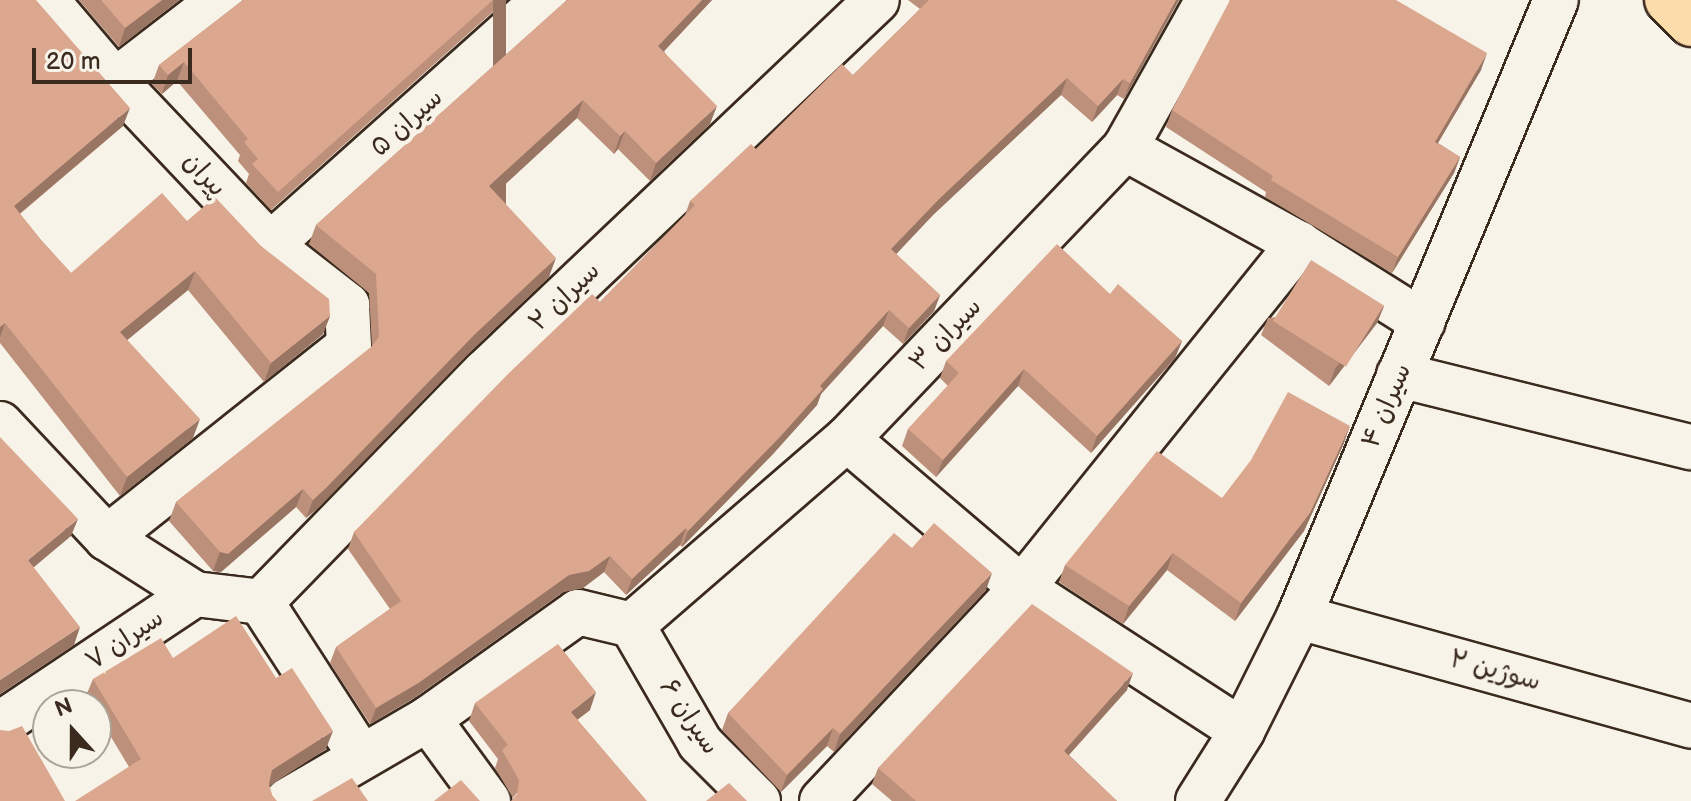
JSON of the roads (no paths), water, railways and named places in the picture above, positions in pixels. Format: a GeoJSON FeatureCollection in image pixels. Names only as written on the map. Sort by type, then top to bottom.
{"type":"FeatureCollection","features":[{"type":"Feature","properties":{"kind":"main road"},"geometry":{"type":"LineString","coordinates":[[1667,0],[1691,24]]}},
{"type":"Feature","properties":{"kind":"street","name":"پیران"},"geometry":{"type":"LineString","coordinates":[[46,0],[115,81],[270,245],[347,305],[349,346],[107,538]]}},
{"type":"Feature","properties":{"kind":"street"},"geometry":{"type":"LineString","coordinates":[[115,81],[220,0]]}},
{"type":"Feature","properties":{"kind":"street","name":"سیران ۵"},"geometry":{"type":"LineString","coordinates":[[270,245],[544,0]]}},
{"type":"Feature","properties":{"kind":"street","name":"سیران ۲"},"geometry":{"type":"LineString","coordinates":[[261,602],[485,372],[877,0]]}},
{"type":"Feature","properties":{"kind":"street","name":"سیران ۳"},"geometry":{"type":"LineString","coordinates":[[632,625],[847,439],[1125,148],[1208,0]]}},
{"type":"Feature","properties":{"kind":"street","name":"سیران ۴"},"geometry":{"type":"LineString","coordinates":[[1198,801],[1242,731],[1299,617],[1556,0]]}},
{"type":"Feature","properties":{"kind":"street"},"geometry":{"type":"LineString","coordinates":[[1125,148],[1299,244],[1423,322]]}},
{"type":"Feature","properties":{"kind":"street"},"geometry":{"type":"LineString","coordinates":[[822,801],[1022,588],[1299,244]]}},
{"type":"Feature","properties":{"kind":"street"},"geometry":{"type":"LineString","coordinates":[[1399,375],[1691,447]]}},
{"type":"Feature","properties":{"kind":"street"},"geometry":{"type":"LineString","coordinates":[[847,439],[1022,588],[1242,731]]}},
{"type":"Feature","properties":{"kind":"street"},"geometry":{"type":"LineString","coordinates":[[7,447],[107,538],[195,594],[261,602],[360,755]]}},
{"type":"Feature","properties":{"kind":"street","name":"سیران ۷"},"geometry":{"type":"LineString","coordinates":[[0,724],[195,594]]}},
{"type":"Feature","properties":{"kind":"street"},"geometry":{"type":"LineString","coordinates":[[287,801],[360,755],[428,719],[578,612],[632,625]]}},
{"type":"Feature","properties":{"kind":"street","name":"سوژین ۲"},"geometry":{"type":"LineString","coordinates":[[1299,617],[1691,726]]}},
{"type":"Feature","properties":{"kind":"street","name":"سیران ۶"},"geometry":{"type":"LineString","coordinates":[[632,625],[700,743],[758,801]]}},
{"type":"Feature","properties":{"kind":"street"},"geometry":{"type":"LineString","coordinates":[[428,719],[488,801]]}}]}
